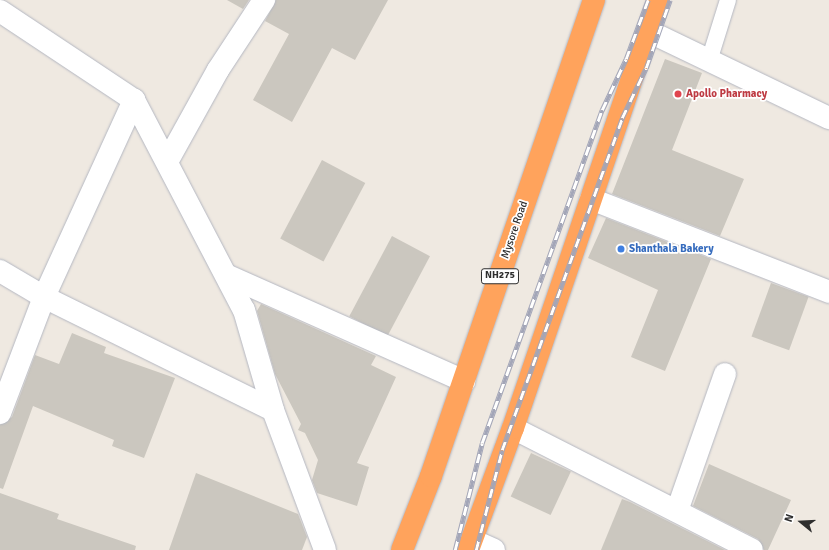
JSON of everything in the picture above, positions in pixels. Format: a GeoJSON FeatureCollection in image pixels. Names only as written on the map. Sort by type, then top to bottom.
{"type":"FeatureCollection","features":[{"type":"Feature","properties":{"kind":"highway","name":"Mysore Road"},"geometry":{"type":"LineString","coordinates":[[402,550],[464,381],[594,0]]}},
{"type":"Feature","properties":{"kind":"highway"},"geometry":{"type":"LineString","coordinates":[[470,545],[514,428],[659,0]]}},
{"type":"Feature","properties":{"kind":"street"},"geometry":{"type":"LineString","coordinates":[[167,162],[218,70],[264,0]]}},
{"type":"Feature","properties":{"kind":"street"},"geometry":{"type":"LineString","coordinates":[[0,11],[134,100],[244,310],[274,410],[325,550]]}},
{"type":"Feature","properties":{"kind":"street"},"geometry":{"type":"LineString","coordinates":[[648,31],[829,118]]}},
{"type":"Feature","properties":{"kind":"street"},"geometry":{"type":"LineString","coordinates":[[0,413],[44,297],[134,100]]}},
{"type":"Feature","properties":{"kind":"street"},"geometry":{"type":"LineString","coordinates":[[591,199],[829,292]]}},
{"type":"Feature","properties":{"kind":"street"},"geometry":{"type":"LineString","coordinates":[[0,271],[44,297],[274,410]]}},
{"type":"Feature","properties":{"kind":"street"},"geometry":{"type":"LineString","coordinates":[[226,275],[464,381]]}},
{"type":"Feature","properties":{"kind":"street"},"geometry":{"type":"LineString","coordinates":[[677,512],[725,374]]}},
{"type":"Feature","properties":{"kind":"street"},"geometry":{"type":"LineString","coordinates":[[514,428],[677,512],[742,548]]}},
{"type":"Feature","properties":{"kind":"street"},"geometry":{"type":"LineString","coordinates":[[470,545],[494,550]]}},
{"type":"Feature","properties":{"kind":"lane"},"geometry":{"type":"LineString","coordinates":[[710,61],[728,0]]}},
{"type":"Feature","properties":{"kind":"building"},"geometry":{"type":"Polygon","coordinates":[[[227,0],[249,0],[243,9],[227,0]]]}},
{"type":"Feature","properties":{"kind":"building"},"geometry":{"type":"Polygon","coordinates":[[[276,0],[388,0],[355,60],[332,48],[292,122],[253,100],[289,34],[265,21],[276,0]]]}},
{"type":"Feature","properties":{"kind":"building"},"geometry":{"type":"Polygon","coordinates":[[[665,59],[702,73],[672,150],[744,179],[720,236],[612,194],[665,59]]]}},
{"type":"Feature","properties":{"kind":"building"},"geometry":{"type":"Polygon","coordinates":[[[322,160],[365,183],[323,262],[280,239],[322,160]]]}},
{"type":"Feature","properties":{"kind":"building"},"geometry":{"type":"Polygon","coordinates":[[[606,218],[711,259],[665,371],[631,357],[658,290],[588,258],[606,218]]]}},
{"type":"Feature","properties":{"kind":"building"},"geometry":{"type":"Polygon","coordinates":[[[392,236],[430,256],[387,337],[349,316],[392,236]]]}},
{"type":"Feature","properties":{"kind":"building"},"geometry":{"type":"Polygon","coordinates":[[[771,283],[809,297],[789,350],[752,337],[771,283]]]}},
{"type":"Feature","properties":{"kind":"building"},"geometry":{"type":"Polygon","coordinates":[[[261,304],[376,356],[371,365],[396,377],[357,463],[369,467],[357,506],[317,493],[312,480],[318,460],[305,433],[298,430],[301,424],[275,374],[257,311],[261,304]]]}},
{"type":"Feature","properties":{"kind":"building"},"geometry":{"type":"Polygon","coordinates":[[[72,333],[106,347],[104,353],[175,378],[144,458],[112,446],[114,440],[33,406],[3,489],[0,488],[0,425],[12,417],[35,355],[59,364],[72,333]]]}},
{"type":"Feature","properties":{"kind":"building"},"geometry":{"type":"Polygon","coordinates":[[[531,453],[571,472],[551,515],[511,497],[531,453]]]}},
{"type":"Feature","properties":{"kind":"building"},"geometry":{"type":"Polygon","coordinates":[[[709,464],[791,500],[768,550],[764,550],[758,539],[693,506],[709,464]]]}},
{"type":"Feature","properties":{"kind":"building"},"geometry":{"type":"Polygon","coordinates":[[[196,473],[298,514],[307,537],[302,550],[169,550],[196,473]]]}},
{"type":"Feature","properties":{"kind":"building"},"geometry":{"type":"Polygon","coordinates":[[[0,493],[59,514],[57,519],[136,546],[135,550],[0,550],[0,493]]]}},
{"type":"Feature","properties":{"kind":"building"},"geometry":{"type":"Polygon","coordinates":[[[622,499],[630,502],[725,550],[601,550],[622,499]]]}},
{"type":"Feature","properties":{"kind":"railway"},"geometry":{"type":"LineString","coordinates":[[455,550],[482,443],[602,110],[626,59],[648,0]]}},
{"type":"Feature","properties":{"kind":"railway"},"geometry":{"type":"LineString","coordinates":[[476,550],[502,450],[622,118],[646,68],[670,0]]}},
{"type":"Feature","properties":{"kind":"place","name":"Apollo Pharmacy"},"geometry":{"type":"Point","coordinates":[678,94]}},
{"type":"Feature","properties":{"kind":"place","name":"Shanthala Bakery"},"geometry":{"type":"Point","coordinates":[621,249]}}]}
